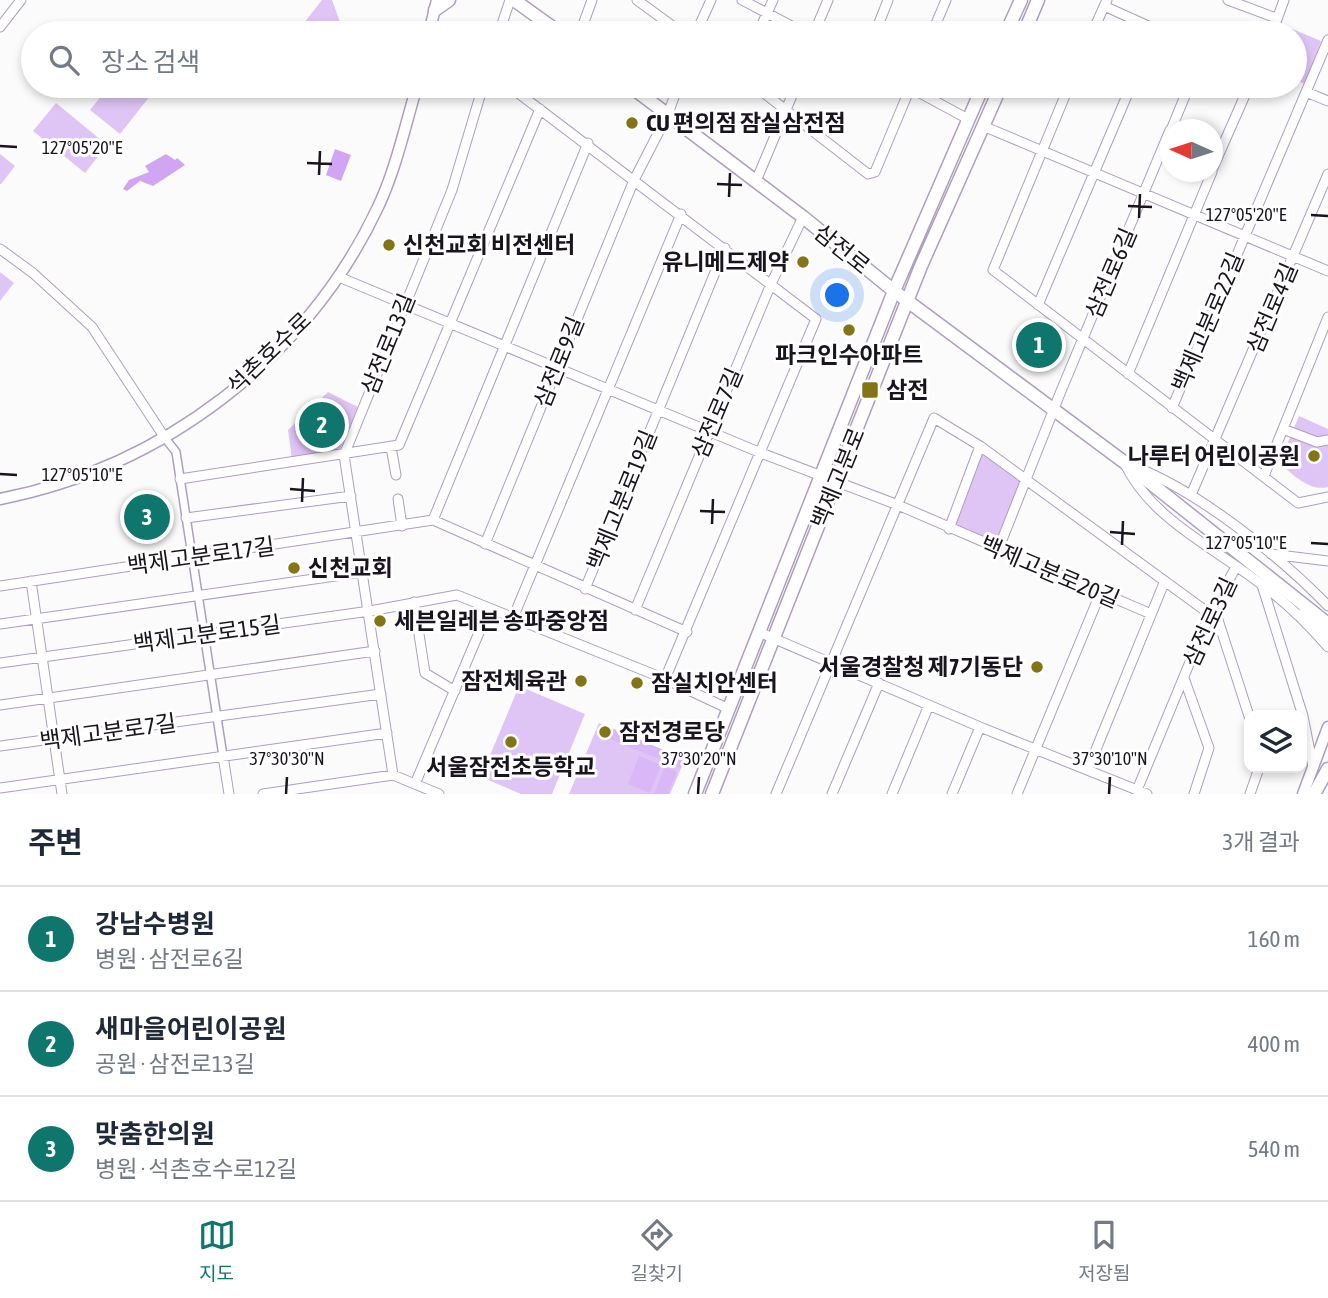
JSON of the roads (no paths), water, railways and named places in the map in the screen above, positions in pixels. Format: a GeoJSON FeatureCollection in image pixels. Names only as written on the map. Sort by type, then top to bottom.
{"type":"FeatureCollection","features":[{"type":"Feature","properties":{"kind":"main road"},"geometry":{"type":"LineString","coordinates":[[436,5],[449,0]]}},
{"type":"Feature","properties":{"kind":"main road"},"geometry":{"type":"LineString","coordinates":[[512,0],[543,21]]}},
{"type":"Feature","properties":{"kind":"main road"},"geometry":{"type":"LineString","coordinates":[[1011,21],[1021,0]]}},
{"type":"Feature","properties":{"kind":"main road"},"geometry":{"type":"LineString","coordinates":[[1029,21],[1038,0]]}},
{"type":"Feature","properties":{"kind":"main road","name":"삼전로"},"geometry":{"type":"LineString","coordinates":[[646,98],[803,217],[894,291],[1124,462],[1286,592]]}},
{"type":"Feature","properties":{"kind":"main road","name":"백제고분로"},"geometry":{"type":"LineString","coordinates":[[695,794],[761,633],[894,291],[978,98]]}},
{"type":"Feature","properties":{"kind":"main road","name":"백제고분로"},"geometry":{"type":"LineString","coordinates":[[712,794],[908,300],[995,98]]}},
{"type":"Feature","properties":{"kind":"main road"},"geometry":{"type":"LineString","coordinates":[[1286,592],[1328,624]]}},
{"type":"Feature","properties":{"kind":"main road"},"geometry":{"type":"LineString","coordinates":[[1286,592],[1328,638]]}},
{"type":"Feature","properties":{"kind":"main road"},"geometry":{"type":"LineString","coordinates":[[1314,794],[1328,769]]}},
{"type":"Feature","properties":{"kind":"street"},"geometry":{"type":"LineString","coordinates":[[0,27],[21,0]]}},
{"type":"Feature","properties":{"kind":"street"},"geometry":{"type":"LineString","coordinates":[[504,21],[512,0]]}},
{"type":"Feature","properties":{"kind":"street"},"geometry":{"type":"LineString","coordinates":[[584,21],[592,0]]}},
{"type":"Feature","properties":{"kind":"street"},"geometry":{"type":"LineString","coordinates":[[637,0],[666,21]]}},
{"type":"Feature","properties":{"kind":"street"},"geometry":{"type":"LineString","coordinates":[[701,21],[711,0]]}},
{"type":"Feature","properties":{"kind":"street"},"geometry":{"type":"LineString","coordinates":[[742,0],[779,21]]}},
{"type":"Feature","properties":{"kind":"street"},"geometry":{"type":"LineString","coordinates":[[763,21],[773,0]]}},
{"type":"Feature","properties":{"kind":"street"},"geometry":{"type":"LineString","coordinates":[[819,21],[828,0]]}},
{"type":"Feature","properties":{"kind":"street"},"geometry":{"type":"LineString","coordinates":[[880,21],[888,0]]}},
{"type":"Feature","properties":{"kind":"street"},"geometry":{"type":"LineString","coordinates":[[937,21],[946,0]]}},
{"type":"Feature","properties":{"kind":"street"},"geometry":{"type":"LineString","coordinates":[[1228,0],[1276,19],[1284,0]]}},
{"type":"Feature","properties":{"kind":"street"},"geometry":{"type":"LineString","coordinates":[[1097,21],[1105,3],[1138,21]]}},
{"type":"Feature","properties":{"kind":"street","name":"백제고분로22길"},"geometry":{"type":"LineString","coordinates":[[1307,90],[1328,41]]}},
{"type":"Feature","properties":{"kind":"street"},"geometry":{"type":"LineString","coordinates":[[1307,92],[1328,101]]}},
{"type":"Feature","properties":{"kind":"street","name":"석촌호수로"},"geometry":{"type":"LineString","coordinates":[[0,499],[80,478],[130,458],[206,412],[282,346],[339,277],[378,207],[413,98]]}},
{"type":"Feature","properties":{"kind":"street","name":"삼전로13길"},"geometry":{"type":"LineString","coordinates":[[344,455],[403,304],[452,190],[479,98]]}},
{"type":"Feature","properties":{"kind":"street"},"geometry":{"type":"LineString","coordinates":[[525,98],[816,319],[687,632],[665,679]]}},
{"type":"Feature","properties":{"kind":"street","name":"삼전로9길"},"geometry":{"type":"LineString","coordinates":[[485,544],[634,180],[674,98]]}},
{"type":"Feature","properties":{"kind":"street"},"geometry":{"type":"LineString","coordinates":[[771,98],[867,174],[875,172],[905,98]]}},
{"type":"Feature","properties":{"kind":"street"},"geometry":{"type":"LineString","coordinates":[[756,181],[792,98]]}},
{"type":"Feature","properties":{"kind":"street"},"geometry":{"type":"LineString","coordinates":[[931,98],[968,119]]}},
{"type":"Feature","properties":{"kind":"street"},"geometry":{"type":"LineString","coordinates":[[1041,152],[1064,98]]}},
{"type":"Feature","properties":{"kind":"street"},"geometry":{"type":"LineString","coordinates":[[1038,306],[1126,98]]}},
{"type":"Feature","properties":{"kind":"street","name":"삼전로6길"},"geometry":{"type":"LineString","coordinates":[[1176,119],[1184,98]]}},
{"type":"Feature","properties":{"kind":"street"},"geometry":{"type":"LineString","coordinates":[[1223,146],[1244,98]]}},
{"type":"Feature","properties":{"kind":"street","name":"백제고분로22길"},"geometry":{"type":"LineString","coordinates":[[1172,408],[1303,98]]}},
{"type":"Feature","properties":{"kind":"street"},"geometry":{"type":"LineString","coordinates":[[180,479],[399,445],[540,109]]}},
{"type":"Feature","properties":{"kind":"street","name":"백제고분로22길"},"geometry":{"type":"LineString","coordinates":[[983,126],[1328,271]]}},
{"type":"Feature","properties":{"kind":"street"},"geometry":{"type":"LineString","coordinates":[[588,144],[433,520],[687,632]]}},
{"type":"Feature","properties":{"kind":"street","name":"삼전로6길"},"geometry":{"type":"LineString","coordinates":[[1041,152],[993,270],[1083,339]]}},
{"type":"Feature","properties":{"kind":"street","name":"삼전로6길"},"geometry":{"type":"LineString","coordinates":[[1056,410],[1160,156]]}},
{"type":"Feature","properties":{"kind":"street","name":"삼전로4길"},"geometry":{"type":"LineString","coordinates":[[1191,495],[1216,442],[1328,174]]}},
{"type":"Feature","properties":{"kind":"street"},"geometry":{"type":"LineString","coordinates":[[1128,374],[1207,182]]}},
{"type":"Feature","properties":{"kind":"street"},"geometry":{"type":"LineString","coordinates":[[513,618],[681,214]]}},
{"type":"Feature","properties":{"kind":"street","name":"삼전로7길"},"geometry":{"type":"LineString","coordinates":[[635,610],[771,284],[803,217]]}},
{"type":"Feature","properties":{"kind":"street","name":"백제고분로19길"},"geometry":{"type":"LineString","coordinates":[[585,589],[724,248]]}},
{"type":"Feature","properties":{"kind":"street"},"geometry":{"type":"LineString","coordinates":[[0,249],[33,273],[92,327],[176,452],[229,794]]}},
{"type":"Feature","properties":{"kind":"street","name":"백제고분로19길"},"geometry":{"type":"LineString","coordinates":[[339,277],[822,477]]}},
{"type":"Feature","properties":{"kind":"street"},"geometry":{"type":"LineString","coordinates":[[1264,476],[1328,317]]}},
{"type":"Feature","properties":{"kind":"street"},"geometry":{"type":"LineString","coordinates":[[1083,339],[1298,503],[1328,497]]}},
{"type":"Feature","properties":{"kind":"street"},"geometry":{"type":"LineString","coordinates":[[999,550],[1024,482],[1056,410]]}},
{"type":"Feature","properties":{"kind":"street","name":"백제고분로20길"},"geometry":{"type":"LineString","coordinates":[[898,505],[934,418],[980,446],[1024,482],[1218,621],[1247,710]]}},
{"type":"Feature","properties":{"kind":"street"},"geometry":{"type":"LineString","coordinates":[[1283,429],[1317,442],[1328,440]]}},
{"type":"Feature","properties":{"kind":"street"},"geometry":{"type":"LineString","coordinates":[[949,529],[980,446]]}},
{"type":"Feature","properties":{"kind":"street"},"geometry":{"type":"LineString","coordinates":[[391,447],[396,475]]}},
{"type":"Feature","properties":{"kind":"street"},"geometry":{"type":"LineString","coordinates":[[344,455],[393,775]]}},
{"type":"Feature","properties":{"kind":"street"},"geometry":{"type":"LineString","coordinates":[[1124,462],[1165,478],[1191,495],[1292,570],[1328,606]]}},
{"type":"Feature","properties":{"kind":"street"},"geometry":{"type":"LineString","coordinates":[[1124,462],[1136,487],[1180,526],[1262,584],[1304,620],[1328,647]]}},
{"type":"Feature","properties":{"kind":"street","name":"백제고분로20길"},"geometry":{"type":"LineString","coordinates":[[822,477],[898,505],[1151,614]]}},
{"type":"Feature","properties":{"kind":"street"},"geometry":{"type":"LineString","coordinates":[[186,518],[351,496]]}},
{"type":"Feature","properties":{"kind":"street"},"geometry":{"type":"LineString","coordinates":[[398,499],[402,526]]}},
{"type":"Feature","properties":{"kind":"street"},"geometry":{"type":"LineString","coordinates":[[776,794],[898,505]]}},
{"type":"Feature","properties":{"kind":"street","name":"백제고분로17길"},"geometry":{"type":"LineString","coordinates":[[0,586],[357,534],[433,520]]}},
{"type":"Feature","properties":{"kind":"street"},"geometry":{"type":"LineString","coordinates":[[1269,553],[1311,561],[1328,561]]}},
{"type":"Feature","properties":{"kind":"street","name":"삼전로3길"},"geometry":{"type":"LineString","coordinates":[[1138,790],[1209,616],[1236,567]]}},
{"type":"Feature","properties":{"kind":"street"},"geometry":{"type":"LineString","coordinates":[[0,624],[363,572]]}},
{"type":"Feature","properties":{"kind":"street"},"geometry":{"type":"LineString","coordinates":[[31,581],[62,794]]}},
{"type":"Feature","properties":{"kind":"street"},"geometry":{"type":"LineString","coordinates":[[1088,769],[1164,583]]}},
{"type":"Feature","properties":{"kind":"street"},"geometry":{"type":"LineString","coordinates":[[1262,584],[1303,716],[1313,767]]}},
{"type":"Feature","properties":{"kind":"street"},"geometry":{"type":"LineString","coordinates":[[1017,794],[1100,594]]}},
{"type":"Feature","properties":{"kind":"street","name":"백제고분로15길"},"geometry":{"type":"LineString","coordinates":[[0,663],[370,611],[457,595],[665,679],[729,709]]}},
{"type":"Feature","properties":{"kind":"street"},"geometry":{"type":"LineString","coordinates":[[414,602],[425,674],[455,691]]}},
{"type":"Feature","properties":{"kind":"street"},"geometry":{"type":"LineString","coordinates":[[415,784],[489,609]]}},
{"type":"Feature","properties":{"kind":"street"},"geometry":{"type":"LineString","coordinates":[[761,633],[980,727],[1147,794]]}},
{"type":"Feature","properties":{"kind":"street","name":"백제고분로7길"},"geometry":{"type":"LineString","coordinates":[[0,705],[376,651]]}},
{"type":"Feature","properties":{"kind":"street","name":"삼전로3길"},"geometry":{"type":"LineString","coordinates":[[1184,678],[1209,748],[1194,794]]}},
{"type":"Feature","properties":{"kind":"street"},"geometry":{"type":"LineString","coordinates":[[832,794],[879,683]]}},
{"type":"Feature","properties":{"kind":"street","name":"백제고분로7길"},"geometry":{"type":"LineString","coordinates":[[0,746],[381,694]]}},
{"type":"Feature","properties":{"kind":"street"},"geometry":{"type":"LineString","coordinates":[[892,794],[929,705]]}},
{"type":"Feature","properties":{"kind":"street"},"geometry":{"type":"LineString","coordinates":[[952,794],[980,727]]}},
{"type":"Feature","properties":{"kind":"street"},"geometry":{"type":"LineString","coordinates":[[1303,794],[1328,727]]}},
{"type":"Feature","properties":{"kind":"street","name":"백제고분로7길"},"geometry":{"type":"LineString","coordinates":[[0,788],[387,733]]}},
{"type":"Feature","properties":{"kind":"street"},"geometry":{"type":"LineString","coordinates":[[1250,794],[1257,773]]}},
{"type":"Feature","properties":{"kind":"street"},"geometry":{"type":"LineString","coordinates":[[263,794],[393,775],[439,794]]}},
{"type":"Feature","properties":{"kind":"place","name":"CU 편의점 잠실삼전점"},"geometry":{"type":"Point","coordinates":[632,123]}},
{"type":"Feature","properties":{"kind":"place","name":"신천교회 비전센터"},"geometry":{"type":"Point","coordinates":[389,245]}},
{"type":"Feature","properties":{"kind":"place","name":"유니메드제약"},"geometry":{"type":"Point","coordinates":[803,262]}},
{"type":"Feature","properties":{"kind":"place","name":"파크인수아파트"},"geometry":{"type":"Point","coordinates":[849,330]}},
{"type":"Feature","properties":{"kind":"place","name":"강남수병원"},"geometry":{"type":"Point","coordinates":[1039,345]}},
{"type":"Feature","properties":{"kind":"place","name":"삼전"},"geometry":{"type":"Point","coordinates":[870,390]}},
{"type":"Feature","properties":{"kind":"place","name":"새마을어린이공원"},"geometry":{"type":"Point","coordinates":[322,425]}},
{"type":"Feature","properties":{"kind":"place","name":"나루터 어린이공원"},"geometry":{"type":"Point","coordinates":[1314,456]}},
{"type":"Feature","properties":{"kind":"place","name":"맞춤한의원"},"geometry":{"type":"Point","coordinates":[147,517]}},
{"type":"Feature","properties":{"kind":"place","name":"신천교회"},"geometry":{"type":"Point","coordinates":[294,568]}},
{"type":"Feature","properties":{"kind":"place","name":"세븐일레븐 송파중앙점"},"geometry":{"type":"Point","coordinates":[380,621]}},
{"type":"Feature","properties":{"kind":"place","name":"서울경찰청 제7기동단"},"geometry":{"type":"Point","coordinates":[1037,667]}},
{"type":"Feature","properties":{"kind":"place","name":"잠전체육관"},"geometry":{"type":"Point","coordinates":[581,681]}},
{"type":"Feature","properties":{"kind":"place","name":"잠실치안센터"},"geometry":{"type":"Point","coordinates":[637,683]}},
{"type":"Feature","properties":{"kind":"place","name":"잠전경로당"},"geometry":{"type":"Point","coordinates":[605,732]}},
{"type":"Feature","properties":{"kind":"place","name":"서울잠전초등학교"},"geometry":{"type":"Point","coordinates":[511,742]}}]}
